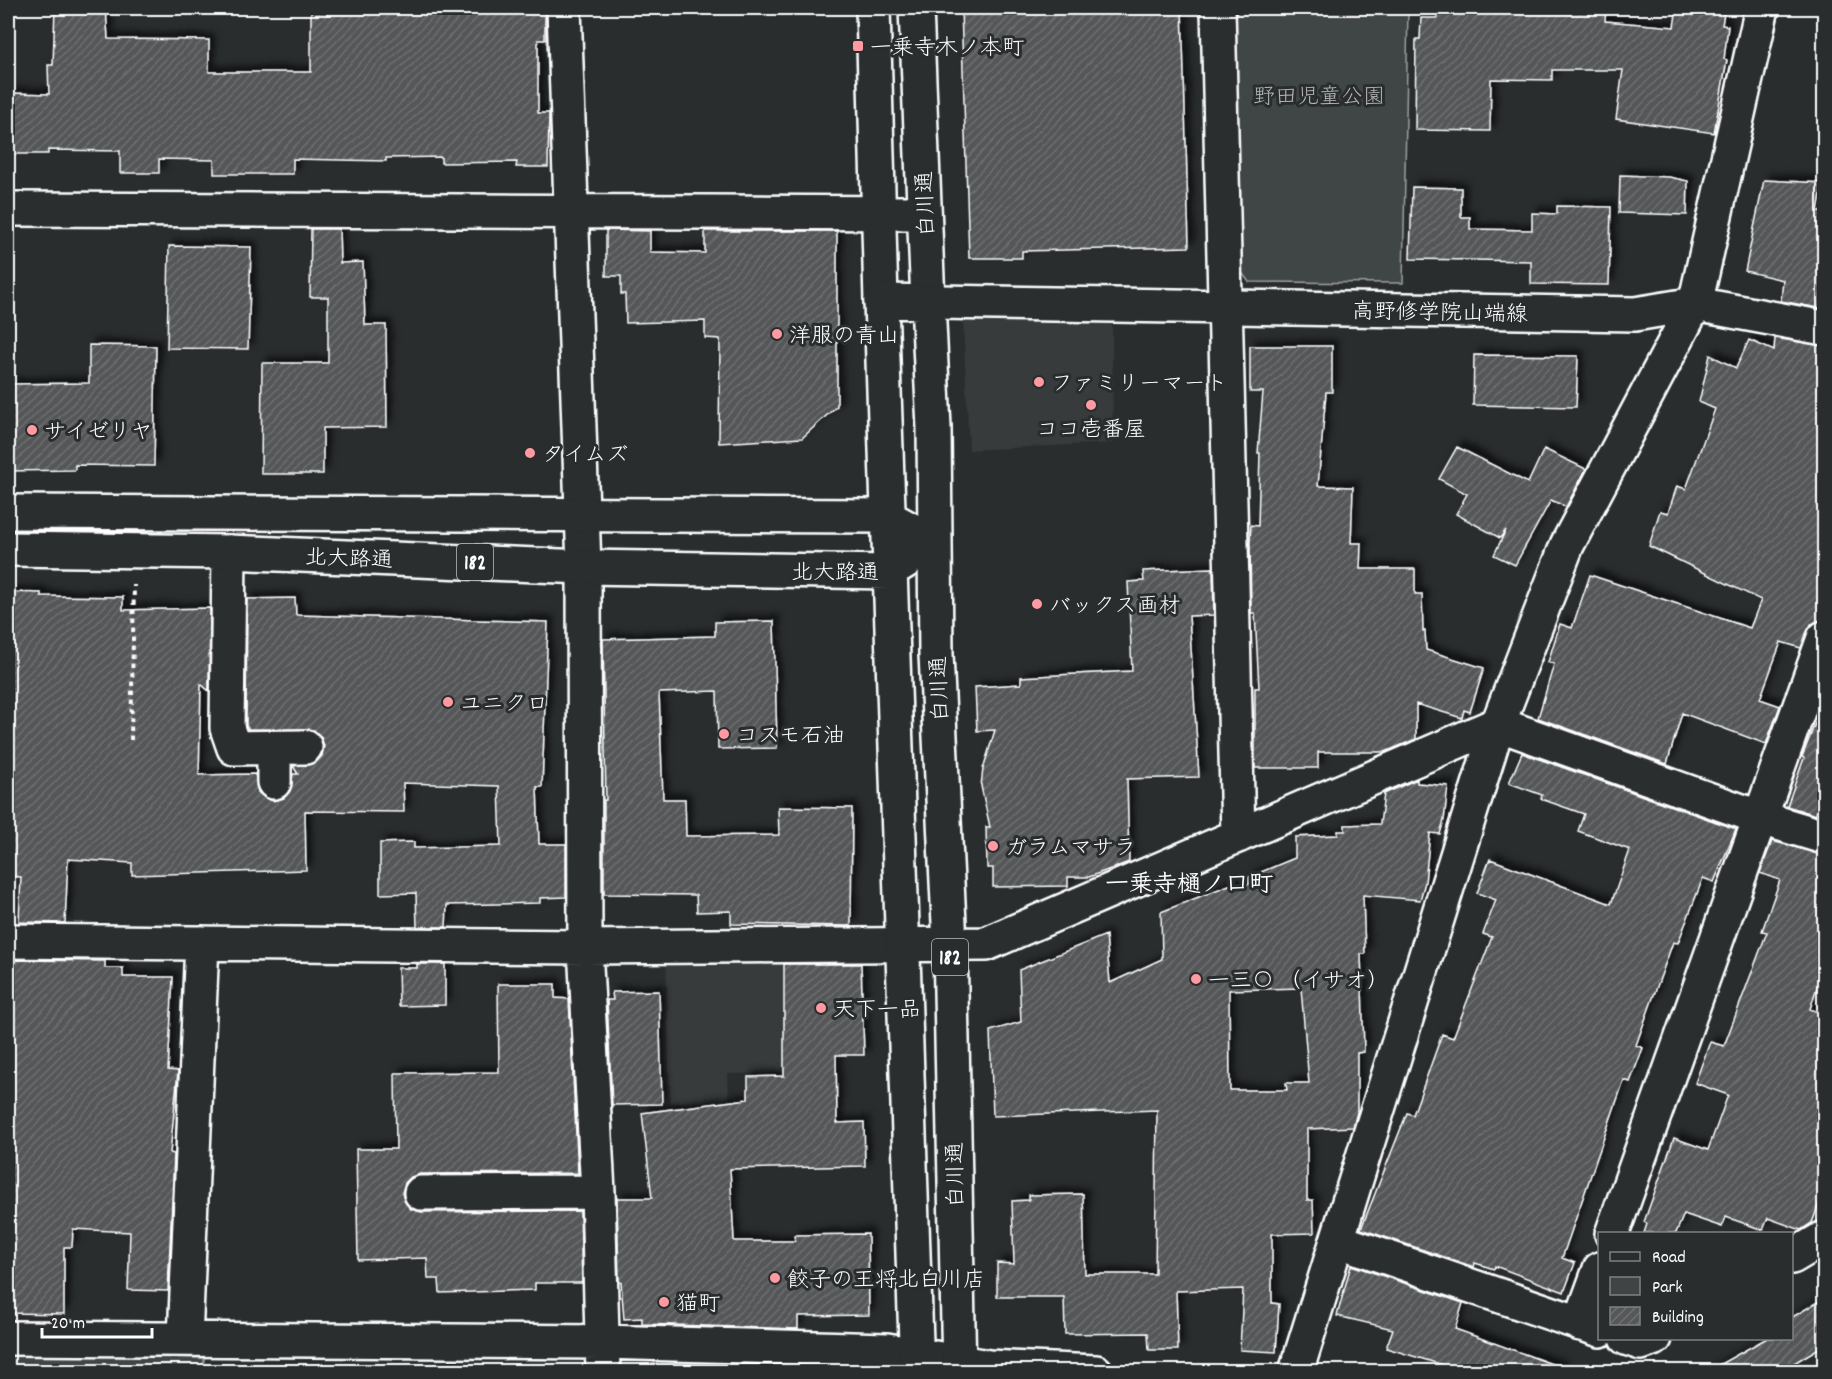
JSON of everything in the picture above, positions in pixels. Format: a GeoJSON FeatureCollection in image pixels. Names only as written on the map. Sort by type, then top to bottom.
{"type":"FeatureCollection","features":[{"type":"Feature","properties":{"kind":"street"},"geometry":{"type":"LineString","coordinates":[[564,8],[584,567],[585,947],[598,1192],[602,1357]]}},
{"type":"Feature","properties":{"kind":"street","name":"白川通"},"geometry":{"type":"LineString","coordinates":[[873,8],[886,516],[904,945],[917,1363]]}},
{"type":"Feature","properties":{"kind":"street","name":"白川通"},"geometry":{"type":"LineString","coordinates":[[916,8],[928,302],[936,654],[950,944],[958,1367]]}},
{"type":"Feature","properties":{"kind":"street"},"geometry":{"type":"LineString","coordinates":[[1218,8],[1238,836]]}},
{"type":"Feature","properties":{"kind":"street"},"geometry":{"type":"LineString","coordinates":[[1296,1371],[1339,1241],[1498,724],[1567,545],[1695,304],[1762,8]]}},
{"type":"Feature","properties":{"kind":"street"},"geometry":{"type":"LineString","coordinates":[[8,209],[924,213]]}},
{"type":"Feature","properties":{"kind":"street","name":"高野修学院山端線"},"geometry":{"type":"LineString","coordinates":[[881,300],[1635,314],[1695,304]]}},
{"type":"Feature","properties":{"kind":"street"},"geometry":{"type":"LineString","coordinates":[[1695,304],[1824,328]]}},
{"type":"Feature","properties":{"kind":"street","name":"北大路通"},"geometry":{"type":"LineString","coordinates":[[8,512],[886,516],[935,543],[888,572],[584,567],[229,552],[8,549]]}},
{"type":"Feature","properties":{"kind":"street"},"geometry":{"type":"LineString","coordinates":[[229,552],[226,728],[234,748],[290,748],[274,782]]}},
{"type":"Feature","properties":{"kind":"street"},"geometry":{"type":"LineString","coordinates":[[1612,1232],[1824,638]]}},
{"type":"Feature","properties":{"kind":"street"},"geometry":{"type":"LineString","coordinates":[[8,941],[585,947],[986,944],[1498,724],[1761,818],[1824,837]]}},
{"type":"Feature","properties":{"kind":"street"},"geometry":{"type":"LineString","coordinates":[[185,1339],[202,943]]}},
{"type":"Feature","properties":{"kind":"street"},"geometry":{"type":"LineString","coordinates":[[421,1193],[598,1192]]}},
{"type":"Feature","properties":{"kind":"street"},"geometry":{"type":"LineString","coordinates":[[1793,1256],[1824,1238]]}},
{"type":"Feature","properties":{"kind":"street"},"geometry":{"type":"LineString","coordinates":[[1339,1241],[1590,1327],[1598,1275]]}},
{"type":"Feature","properties":{"kind":"street"},"geometry":{"type":"LineString","coordinates":[[8,1338],[185,1339],[602,1357],[887,1350],[917,1363],[958,1367],[1096,1371]]}},
{"type":"Feature","properties":{"kind":"street"},"geometry":{"type":"LineString","coordinates":[[1632,1340],[1641,1343],[1649,1340]]}},
{"type":"Feature","properties":{"kind":"path"},"geometry":{"type":"LineString","coordinates":[[131,740],[135,551]]}},
{"type":"Feature","properties":{"kind":"shaded area","name":"ファミリーマート"},"geometry":{"type":"Polygon","coordinates":[[[963,320],[1112,322],[1113,443],[969,450],[963,320]]]}},
{"type":"Feature","properties":{"kind":"shaded area"},"geometry":{"type":"Polygon","coordinates":[[[666,955],[861,955],[864,1055],[785,1056],[785,1073],[728,1074],[729,1101],[670,1103],[666,955]]]}},
{"type":"Feature","properties":{"kind":"green space","name":"野田児童公園"},"geometry":{"type":"Polygon","coordinates":[[[1228,8],[1408,8],[1403,283],[1249,282],[1237,266],[1228,8]]]}},
{"type":"Feature","properties":{"kind":"green space"},"geometry":{"type":"Polygon","coordinates":[[[8,1351],[204,1358],[204,1371],[8,1372],[8,1351]]]}},
{"type":"Feature","properties":{"kind":"building"},"geometry":{"type":"Polygon","coordinates":[[[55,8],[106,8],[108,39],[209,40],[209,72],[311,72],[311,8],[519,8],[519,13],[545,13],[545,40],[538,40],[538,113],[549,113],[548,167],[516,167],[517,162],[441,163],[441,157],[386,158],[386,161],[293,159],[293,174],[214,174],[214,160],[159,159],[159,173],[120,173],[120,151],[48,150],[48,154],[9,154],[9,93],[49,94],[48,65],[53,65],[55,8]]]}},
{"type":"Feature","properties":{"kind":"building"},"geometry":{"type":"Polygon","coordinates":[[[961,8],[1182,8],[1189,247],[1022,251],[1022,258],[969,258],[961,8]]]}},
{"type":"Feature","properties":{"kind":"building"},"geometry":{"type":"Polygon","coordinates":[[[1496,8],[1606,8],[1605,21],[1674,27],[1677,8],[1724,13],[1722,25],[1728,26],[1724,59],[1727,60],[1714,133],[1616,119],[1623,70],[1552,70],[1552,80],[1491,79],[1490,131],[1415,130],[1416,39],[1420,39],[1421,18],[1437,18],[1437,10],[1496,13],[1496,8]]]}},
{"type":"Feature","properties":{"kind":"building"},"geometry":{"type":"Polygon","coordinates":[[[1620,175],[1669,177],[1688,181],[1687,215],[1619,213],[1620,175]]]}},
{"type":"Feature","properties":{"kind":"building"},"geometry":{"type":"Polygon","coordinates":[[[1764,180],[1823,183],[1818,211],[1824,212],[1824,309],[1781,301],[1783,280],[1745,271],[1764,180]]]}},
{"type":"Feature","properties":{"kind":"building"},"geometry":{"type":"Polygon","coordinates":[[[1412,187],[1461,188],[1461,217],[1470,217],[1470,229],[1532,230],[1532,213],[1557,214],[1557,206],[1611,207],[1609,285],[1531,284],[1531,261],[1410,259],[1412,187]]]}},
{"type":"Feature","properties":{"kind":"building"},"geometry":{"type":"Polygon","coordinates":[[[311,229],[339,229],[340,263],[363,262],[365,325],[386,325],[387,427],[323,428],[323,474],[261,474],[262,363],[328,363],[328,297],[310,297],[311,229]]]}},
{"type":"Feature","properties":{"kind":"building"},"geometry":{"type":"Polygon","coordinates":[[[606,230],[650,231],[650,252],[705,253],[705,231],[837,231],[837,406],[802,438],[719,443],[720,339],[705,338],[705,321],[626,323],[625,294],[621,294],[621,276],[606,276],[606,230]]]}},
{"type":"Feature","properties":{"kind":"building"},"geometry":{"type":"Polygon","coordinates":[[[169,246],[251,247],[248,349],[167,348],[169,246]]]}},
{"type":"Feature","properties":{"kind":"building"},"geometry":{"type":"Polygon","coordinates":[[[1775,338],[1824,346],[1824,620],[1811,624],[1801,648],[1781,642],[1760,699],[1780,706],[1766,744],[1682,713],[1667,764],[1538,718],[1554,664],[1548,662],[1560,624],[1572,628],[1590,575],[1750,628],[1761,600],[1649,546],[1660,511],[1668,513],[1677,486],[1686,489],[1715,409],[1699,402],[1710,355],[1736,368],[1749,340],[1774,351],[1775,338]]]}},
{"type":"Feature","properties":{"kind":"building"},"geometry":{"type":"Polygon","coordinates":[[[89,345],[156,346],[154,466],[75,465],[75,470],[8,471],[8,384],[89,383],[89,345]]]}},
{"type":"Feature","properties":{"kind":"building"},"geometry":{"type":"Polygon","coordinates":[[[1250,346],[1332,346],[1332,392],[1326,392],[1318,486],[1353,487],[1351,543],[1361,543],[1360,569],[1415,569],[1415,594],[1422,594],[1426,650],[1484,668],[1470,712],[1464,710],[1462,718],[1416,704],[1416,739],[1385,752],[1318,752],[1318,768],[1255,768],[1255,688],[1259,688],[1255,613],[1251,613],[1250,542],[1251,525],[1258,526],[1260,453],[1258,453],[1263,392],[1250,392],[1250,346]]]}},
{"type":"Feature","properties":{"kind":"building"},"geometry":{"type":"Polygon","coordinates":[[[1474,355],[1578,356],[1576,407],[1473,405],[1474,355]]]}},
{"type":"Feature","properties":{"kind":"building"},"geometry":{"type":"Polygon","coordinates":[[[1457,447],[1528,483],[1544,449],[1586,469],[1566,507],[1551,500],[1515,565],[1494,555],[1506,530],[1500,538],[1456,514],[1467,494],[1439,479],[1457,447]]]}},
{"type":"Feature","properties":{"kind":"building"},"geometry":{"type":"Polygon","coordinates":[[[1213,568],[1214,615],[1189,616],[1199,777],[1127,779],[1129,862],[1089,877],[1068,877],[1068,886],[993,887],[993,868],[987,868],[986,827],[990,827],[981,786],[983,769],[995,730],[977,731],[975,687],[1021,684],[1021,677],[1132,671],[1128,582],[1144,581],[1143,571],[1213,568]]]}},
{"type":"Feature","properties":{"kind":"building"},"geometry":{"type":"Polygon","coordinates":[[[8,592],[41,593],[41,596],[123,597],[123,610],[210,608],[209,691],[201,684],[199,775],[255,774],[258,792],[273,801],[284,798],[290,791],[293,774],[298,774],[293,766],[315,763],[322,756],[324,746],[321,737],[314,730],[249,729],[246,726],[247,599],[295,598],[296,615],[548,622],[542,787],[537,787],[539,844],[566,844],[566,897],[540,898],[540,903],[447,905],[446,927],[417,927],[416,893],[380,894],[380,843],[414,842],[414,848],[501,846],[499,786],[403,783],[404,812],[305,811],[306,870],[132,875],[132,863],[68,859],[65,923],[19,922],[21,877],[8,876],[8,592]]]}},
{"type":"Feature","properties":{"kind":"building"},"geometry":{"type":"Polygon","coordinates":[[[774,621],[777,748],[718,749],[717,691],[659,693],[663,799],[685,799],[686,836],[779,835],[778,807],[852,808],[851,926],[731,924],[731,911],[697,912],[696,895],[604,894],[604,800],[606,800],[603,639],[715,636],[715,622],[774,621]]]}},
{"type":"Feature","properties":{"kind":"building"},"geometry":{"type":"Polygon","coordinates":[[[1820,711],[1824,712],[1824,789],[1816,815],[1787,806],[1804,758],[1802,757],[1820,711]]]}},
{"type":"Feature","properties":{"kind":"building"},"geometry":{"type":"Polygon","coordinates":[[[1522,753],[1736,829],[1714,882],[1703,878],[1678,943],[1673,942],[1636,1045],[1643,1048],[1630,1082],[1624,1080],[1562,1258],[1575,1263],[1564,1292],[1495,1266],[1494,1269],[1475,1263],[1474,1267],[1361,1229],[1407,1113],[1413,1115],[1442,1034],[1453,1038],[1492,937],[1483,934],[1496,900],[1477,893],[1490,859],[1611,904],[1630,850],[1578,831],[1584,814],[1541,799],[1542,795],[1509,783],[1522,753]]]}},
{"type":"Feature","properties":{"kind":"building"},"geometry":{"type":"Polygon","coordinates":[[[1417,779],[1417,783],[1448,786],[1440,834],[1430,833],[1425,882],[1420,900],[1363,895],[1365,954],[1361,954],[1364,1052],[1357,1053],[1357,1112],[1353,1127],[1307,1129],[1307,1200],[1313,1200],[1314,1233],[1272,1234],[1272,1303],[1279,1304],[1276,1352],[1240,1350],[1243,1289],[1176,1291],[1178,1350],[1149,1350],[1148,1333],[1065,1334],[1064,1297],[997,1297],[997,1263],[1014,1264],[1012,1201],[1029,1200],[1029,1195],[1083,1194],[1085,1274],[1155,1274],[1157,1110],[993,1116],[990,1031],[1021,1022],[1019,970],[1106,935],[1110,983],[1162,959],[1161,912],[1229,885],[1249,884],[1249,877],[1295,858],[1295,837],[1338,835],[1338,831],[1345,831],[1345,825],[1380,824],[1384,794],[1417,779]],[[1301,988],[1229,990],[1230,1090],[1287,1090],[1286,1083],[1309,1083],[1301,988]]]}},
{"type":"Feature","properties":{"kind":"building"},"geometry":{"type":"Polygon","coordinates":[[[1772,841],[1824,855],[1824,965],[1810,1009],[1824,1014],[1824,1189],[1812,1223],[1801,1230],[1768,1218],[1763,1230],[1726,1217],[1722,1227],[1684,1214],[1676,1232],[1644,1232],[1647,1224],[1644,1222],[1674,1138],[1708,1150],[1728,1095],[1695,1083],[1710,1042],[1724,1046],[1767,932],[1762,931],[1780,880],[1760,873],[1772,841]]]}},
{"type":"Feature","properties":{"kind":"building"},"geometry":{"type":"Polygon","coordinates":[[[8,961],[105,961],[105,968],[123,968],[123,977],[173,977],[168,1070],[178,1071],[170,1153],[174,1154],[168,1291],[128,1290],[130,1232],[73,1229],[72,1247],[64,1247],[64,1314],[8,1313],[8,961]]]}},
{"type":"Feature","properties":{"kind":"building"},"geometry":{"type":"Polygon","coordinates":[[[417,964],[445,964],[445,1005],[399,1006],[398,968],[417,968],[417,964]]]}},
{"type":"Feature","properties":{"kind":"building"},"geometry":{"type":"Polygon","coordinates":[[[784,964],[861,964],[864,1055],[836,1055],[837,1123],[864,1122],[865,1166],[730,1169],[734,1241],[795,1241],[794,1235],[868,1234],[869,1315],[798,1316],[798,1329],[642,1324],[642,1318],[624,1319],[621,1282],[619,1282],[617,1198],[652,1198],[642,1113],[748,1099],[748,1077],[784,1076],[784,964]]]}},
{"type":"Feature","properties":{"kind":"building"},"geometry":{"type":"Polygon","coordinates":[[[498,984],[555,984],[555,998],[569,999],[578,1173],[420,1174],[411,1177],[405,1183],[402,1193],[411,1209],[421,1212],[580,1211],[582,1283],[535,1283],[535,1290],[440,1293],[439,1279],[428,1279],[427,1258],[358,1260],[356,1149],[396,1149],[395,1073],[499,1072],[498,984]]]}},
{"type":"Feature","properties":{"kind":"building"},"geometry":{"type":"Polygon","coordinates":[[[659,991],[662,1104],[612,1105],[607,1000],[613,1000],[612,992],[659,991]]]}},
{"type":"Feature","properties":{"kind":"building"},"geometry":{"type":"Polygon","coordinates":[[[1351,1265],[1463,1303],[1455,1329],[1563,1368],[1562,1371],[1463,1371],[1386,1348],[1393,1329],[1337,1316],[1351,1265]]]}},
{"type":"Feature","properties":{"kind":"building"},"geometry":{"type":"Polygon","coordinates":[[[1824,1298],[1824,1345],[1781,1371],[1708,1371],[1763,1340],[1793,1340],[1793,1317],[1824,1298]]]}},
{"type":"Feature","properties":{"kind":"place","name":"一乗寺木ノ本町"},"geometry":{"type":"Point","coordinates":[858,46]}},
{"type":"Feature","properties":{"kind":"place","name":"洋服の青山"},"geometry":{"type":"Point","coordinates":[777,334]}},
{"type":"Feature","properties":{"kind":"place","name":"ファミリーマート"},"geometry":{"type":"Point","coordinates":[1039,382]}},
{"type":"Feature","properties":{"kind":"place","name":"ココ壱番屋"},"geometry":{"type":"Point","coordinates":[1091,405]}},
{"type":"Feature","properties":{"kind":"place","name":"サイゼリヤ"},"geometry":{"type":"Point","coordinates":[32,430]}},
{"type":"Feature","properties":{"kind":"place","name":"タイムズ"},"geometry":{"type":"Point","coordinates":[530,453]}},
{"type":"Feature","properties":{"kind":"place","name":"バックス画材"},"geometry":{"type":"Point","coordinates":[1037,604]}},
{"type":"Feature","properties":{"kind":"place","name":"ユニクロ"},"geometry":{"type":"Point","coordinates":[448,702]}},
{"type":"Feature","properties":{"kind":"place","name":"コスモ石油"},"geometry":{"type":"Point","coordinates":[724,734]}},
{"type":"Feature","properties":{"kind":"place","name":"ガラムマサラ"},"geometry":{"type":"Point","coordinates":[993,846]}},
{"type":"Feature","properties":{"kind":"place","name":"一三〇 （イサオ）"},"geometry":{"type":"Point","coordinates":[1196,979]}},
{"type":"Feature","properties":{"kind":"place","name":"天下一品"},"geometry":{"type":"Point","coordinates":[821,1008]}},
{"type":"Feature","properties":{"kind":"place","name":"餃子の王将北白川店"},"geometry":{"type":"Point","coordinates":[775,1278]}},
{"type":"Feature","properties":{"kind":"place","name":"猫町"},"geometry":{"type":"Point","coordinates":[664,1302]}},
{"type":"Feature","properties":{"kind":"district","name":"一乗寺樋ノ口町"},"geometry":{"type":"Point","coordinates":[1189,883]}}]}
